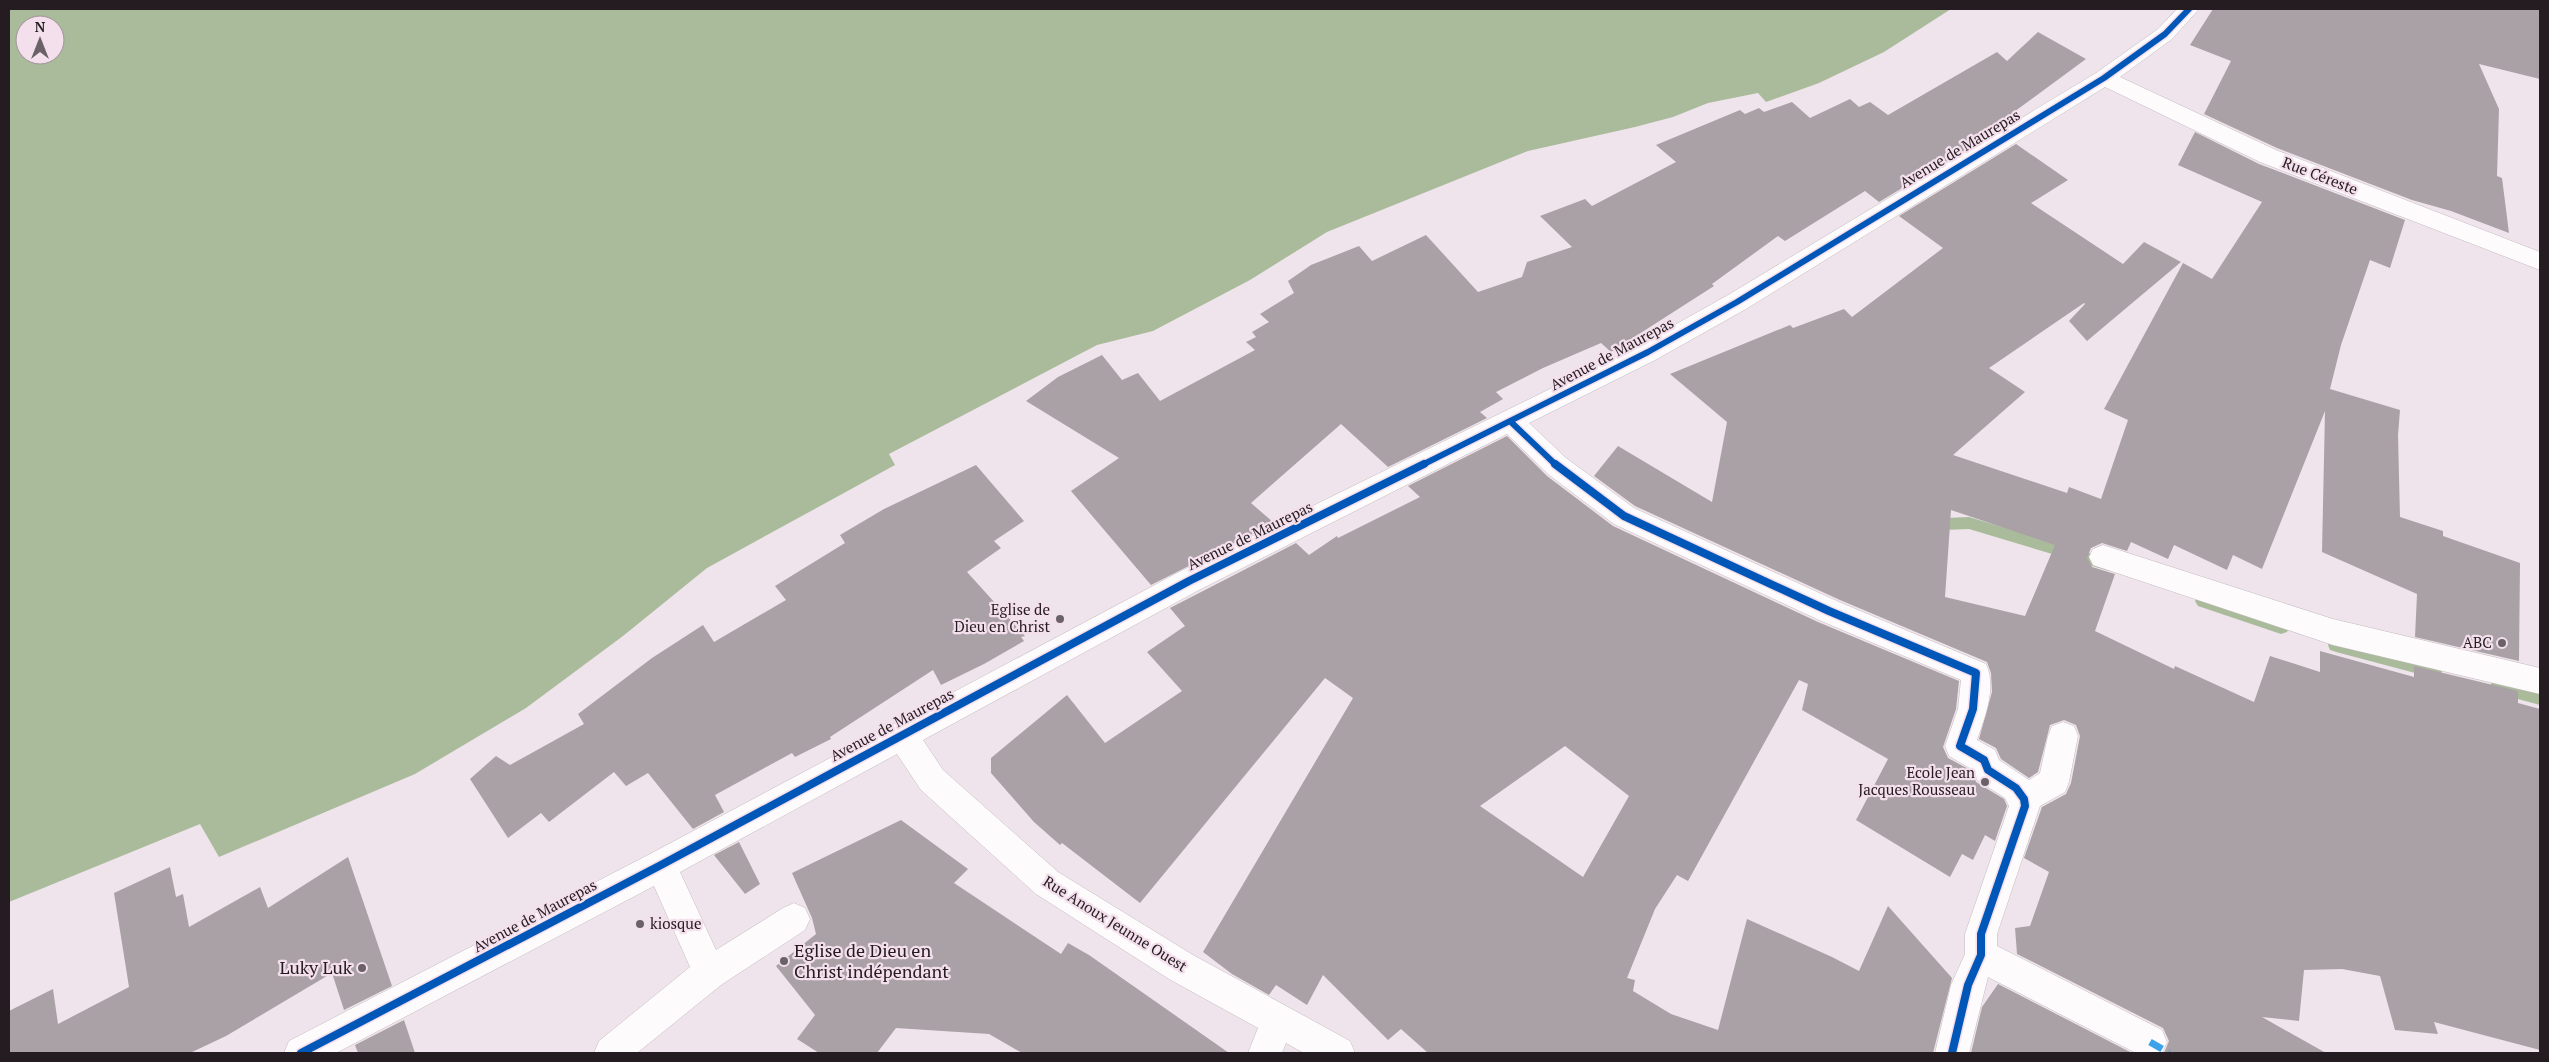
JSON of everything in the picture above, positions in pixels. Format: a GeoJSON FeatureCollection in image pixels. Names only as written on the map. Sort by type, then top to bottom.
{"type":"FeatureCollection","features":[{"type":"Feature","properties":{"kind":"street","name":"Avenue de Maurepas"},"geometry":{"type":"LineString","coordinates":[[301,1053],[661,865],[1190,581],[1648,352],[1737,302],[2104,78],[2165,34],[2189,9]]}},
{"type":"Feature","properties":{"kind":"street","name":"Rue Céreste"},"geometry":{"type":"LineString","coordinates":[[2104,78],[2268,156],[2540,261]]}},
{"type":"Feature","properties":{"kind":"street"},"geometry":{"type":"LineString","coordinates":[[1511,422],[1557,466],[1624,516],[1829,611],[1976,673],[1973,709],[1960,746],[1984,760],[1988,770],[2016,788],[2024,799],[2025,806],[1980,934],[1981,955],[1968,985],[1952,1053]]}},
{"type":"Feature","properties":{"kind":"street"},"geometry":{"type":"LineString","coordinates":[[2103,557],[2333,632],[2540,681]]}},
{"type":"Feature","properties":{"kind":"street","name":"Rue Anoux Jeunne Ouest"},"geometry":{"type":"LineString","coordinates":[[902,736],[932,780],[1047,883],[1181,967],[1338,1053]]}},
{"type":"Feature","properties":{"kind":"street"},"geometry":{"type":"LineString","coordinates":[[2024,799],[2054,782],[2064,736]]}},
{"type":"Feature","properties":{"kind":"street"},"geometry":{"type":"LineString","coordinates":[[661,865],[709,973]]}},
{"type":"Feature","properties":{"kind":"street"},"geometry":{"type":"LineString","coordinates":[[612,1053],[709,973],[794,920]]}},
{"type":"Feature","properties":{"kind":"street"},"geometry":{"type":"LineString","coordinates":[[1981,955],[2150,1042]]}},
{"type":"Feature","properties":{"kind":"street"},"geometry":{"type":"LineString","coordinates":[[1265,1053],[1278,1021]]}},
{"type":"Feature","properties":{"kind":"shaded area"},"geometry":{"type":"Polygon","coordinates":[[[9,9],[1951,9],[1884,52],[1819,83],[1766,102],[1758,93],[1708,103],[1673,117],[1528,151],[1327,232],[1250,280],[1153,331],[1097,345],[889,454],[895,465],[707,568],[623,636],[526,708],[415,774],[219,857],[200,824],[9,902],[9,9]]]}},
{"type":"Feature","properties":{"kind":"building"},"geometry":{"type":"Polygon","coordinates":[[[2213,9],[2540,9],[2540,79],[2479,64],[2499,109],[2497,176],[2502,178],[2509,233],[2451,211],[2412,200],[2277,148],[2204,114],[2231,61],[2190,45],[2213,9]]]}},
{"type":"Feature","properties":{"kind":"building"},"geometry":{"type":"Polygon","coordinates":[[[2038,32],[2086,59],[1992,128],[1997,131],[1879,202],[1865,191],[1785,241],[1778,236],[1712,284],[1714,286],[1611,352],[1601,343],[1543,368],[1496,392],[1503,399],[1480,412],[1487,418],[1388,467],[1341,424],[1251,503],[1274,523],[1151,585],[1071,491],[1119,458],[1026,401],[1058,377],[1102,355],[1122,380],[1138,373],[1160,401],[1255,350],[1246,342],[1256,337],[1252,332],[1269,322],[1260,314],[1294,293],[1288,281],[1311,265],[1359,246],[1372,261],[1426,235],[1478,292],[1522,277],[1527,262],[1572,247],[1540,216],[1585,199],[1592,206],[1676,162],[1656,145],[1740,110],[1745,114],[1759,108],[1764,112],[1792,102],[1810,118],[1850,99],[1859,107],[1870,102],[1888,115],[1997,52],[2007,61],[2038,32]]]}},
{"type":"Feature","properties":{"kind":"building"},"geometry":{"type":"Polygon","coordinates":[[[2195,132],[2259,164],[2405,220],[2390,268],[2370,260],[2341,345],[2330,389],[2400,410],[2398,435],[2400,517],[2443,531],[2443,536],[2520,563],[2519,661],[2415,637],[2417,594],[2322,552],[2325,411],[2262,569],[2233,555],[2227,570],[2174,545],[2168,559],[2131,542],[2127,551],[2102,543],[2091,548],[2087,558],[2092,567],[2115,574],[2095,631],[2174,669],[2175,666],[2254,702],[2270,656],[2320,672],[2320,651],[2414,677],[2414,666],[2518,691],[2518,703],[2540,709],[2540,1050],[2434,1022],[2438,1034],[2395,1030],[2380,976],[2342,969],[2304,970],[2299,1021],[2262,1017],[2326,1053],[2164,1053],[2169,1041],[2163,1028],[2017,954],[2015,928],[2030,926],[2049,872],[2024,858],[2042,807],[2066,794],[2071,783],[2080,736],[2076,725],[2064,720],[2050,725],[2038,772],[2029,778],[2001,759],[1996,748],[1979,739],[1992,692],[1991,673],[1987,662],[1840,600],[1635,506],[1594,476],[1618,446],[1712,502],[1727,422],[1670,374],[1790,325],[1793,328],[1844,309],[1852,317],[1943,248],[1899,216],[2016,144],[2068,180],[2031,203],[2123,264],[2144,242],[2181,262],[2087,341],[2069,321],[2084,303],[1989,368],[2025,392],[1953,455],[2067,493],[2069,487],[2101,499],[2128,420],[2104,409],[2183,263],[2212,279],[2262,202],[2178,165],[2195,132]],[[1951,510],[1945,597],[2025,616],[2055,545],[1951,510]]]}},
{"type":"Feature","properties":{"kind":"building"},"geometry":{"type":"Polygon","coordinates":[[[1507,436],[1547,476],[1613,526],[1818,622],[1959,681],[1956,709],[1943,747],[1948,758],[1972,771],[1976,782],[2004,799],[2007,806],[1995,841],[1985,835],[1973,860],[1962,854],[1950,877],[1856,820],[1888,759],[1802,710],[1808,684],[1799,680],[1688,881],[1677,875],[1655,909],[1627,978],[1635,980],[1633,991],[1671,1014],[1718,1030],[1747,919],[1859,971],[1888,906],[1952,978],[1933,1053],[1428,1053],[1401,1029],[1388,1040],[1323,975],[1307,1005],[1276,985],[1269,995],[1232,974],[1203,952],[1353,698],[1325,678],[1140,903],[1062,843],[1060,845],[1034,822],[991,773],[991,758],[1067,695],[1105,743],[1182,691],[1147,652],[1185,626],[1170,608],[1296,543],[1309,555],[1337,536],[1338,538],[1420,497],[1408,486],[1507,436]],[[1565,746],[1480,806],[1583,877],[1629,796],[1565,746]]]}},
{"type":"Feature","properties":{"kind":"building"},"geometry":{"type":"Polygon","coordinates":[[[976,465],[1024,521],[994,541],[1001,548],[967,572],[1025,636],[1021,637],[1024,641],[984,664],[941,685],[933,670],[830,737],[831,739],[795,757],[792,753],[715,795],[724,812],[693,829],[648,773],[626,786],[614,772],[549,822],[541,813],[508,838],[470,779],[496,756],[510,765],[584,724],[578,714],[652,658],[703,625],[714,642],[786,600],[775,586],[845,543],[840,535],[884,509],[976,465]]]}},
{"type":"Feature","properties":{"kind":"building"},"geometry":{"type":"Polygon","coordinates":[[[901,820],[968,869],[954,883],[1061,954],[1068,943],[1089,955],[1229,1053],[1022,1053],[989,1034],[896,1028],[877,1053],[819,1053],[797,1039],[815,1015],[776,966],[816,934],[812,918],[792,873],[901,820]]]}},
{"type":"Feature","properties":{"kind":"building"},"geometry":{"type":"Polygon","coordinates":[[[739,842],[760,884],[745,894],[714,855],[739,842]]]}},
{"type":"Feature","properties":{"kind":"building"},"geometry":{"type":"Polygon","coordinates":[[[348,857],[392,986],[344,1010],[332,973],[226,1036],[190,1053],[9,1053],[9,1011],[53,989],[58,1024],[129,987],[114,893],[170,867],[176,897],[183,894],[189,927],[260,887],[268,908],[348,857]]]}},
{"type":"Feature","properties":{"kind":"building"},"geometry":{"type":"Polygon","coordinates":[[[1998,984],[2132,1053],[1971,1053],[1982,1007],[1998,984]]]}},
{"type":"Feature","properties":{"kind":"building"},"geometry":{"type":"Polygon","coordinates":[[[404,1020],[415,1053],[358,1053],[355,1045],[404,1020]]]}},
{"type":"Feature","properties":{"kind":"waterway"},"geometry":{"type":"LineString","coordinates":[[1932,519],[1944,524],[1969,523],[2109,565]]}},
{"type":"Feature","properties":{"kind":"waterway"},"geometry":{"type":"LineString","coordinates":[[2203,601],[2281,627]]}},
{"type":"Feature","properties":{"kind":"waterway"},"geometry":{"type":"LineString","coordinates":[[2336,645],[2434,671]]}},
{"type":"Feature","properties":{"kind":"waterway"},"geometry":{"type":"LineString","coordinates":[[2498,687],[2540,698]]}},
{"type":"Feature","properties":{"kind":"marked path"},"geometry":{"type":"LineString","coordinates":[[2150,1042],[2169,1053]]}},
{"type":"Feature","properties":{"kind":"cycle path"},"geometry":{"type":"LineString","coordinates":[[301,1053],[661,865],[1189,581],[1648,352],[1737,302],[2104,78],[2165,34],[2189,9]]}},
{"type":"Feature","properties":{"kind":"cycle path"},"geometry":{"type":"LineString","coordinates":[[1511,422],[1557,466],[1624,516],[1829,611],[1976,673],[1973,709],[1960,746],[1984,760],[1988,770],[2016,788],[2024,799],[2025,806],[1981,934],[1981,955],[1968,985],[1952,1053]]}},
{"type":"Feature","properties":{"kind":"place","name":"Eglise de Dieu en Christ"},"geometry":{"type":"Point","coordinates":[1060,619]}},
{"type":"Feature","properties":{"kind":"place","name":"ABC"},"geometry":{"type":"Point","coordinates":[2502,643]}},
{"type":"Feature","properties":{"kind":"place","name":"Ecole Jean Jacques Rousseau"},"geometry":{"type":"Point","coordinates":[1985,782]}},
{"type":"Feature","properties":{"kind":"place","name":"kiosque"},"geometry":{"type":"Point","coordinates":[640,924]}},
{"type":"Feature","properties":{"kind":"place","name":"Eglise de Dieu en Christ indépendant"},"geometry":{"type":"Point","coordinates":[784,961]}},
{"type":"Feature","properties":{"kind":"place","name":"Luky Luk"},"geometry":{"type":"Point","coordinates":[362,968]}}]}
